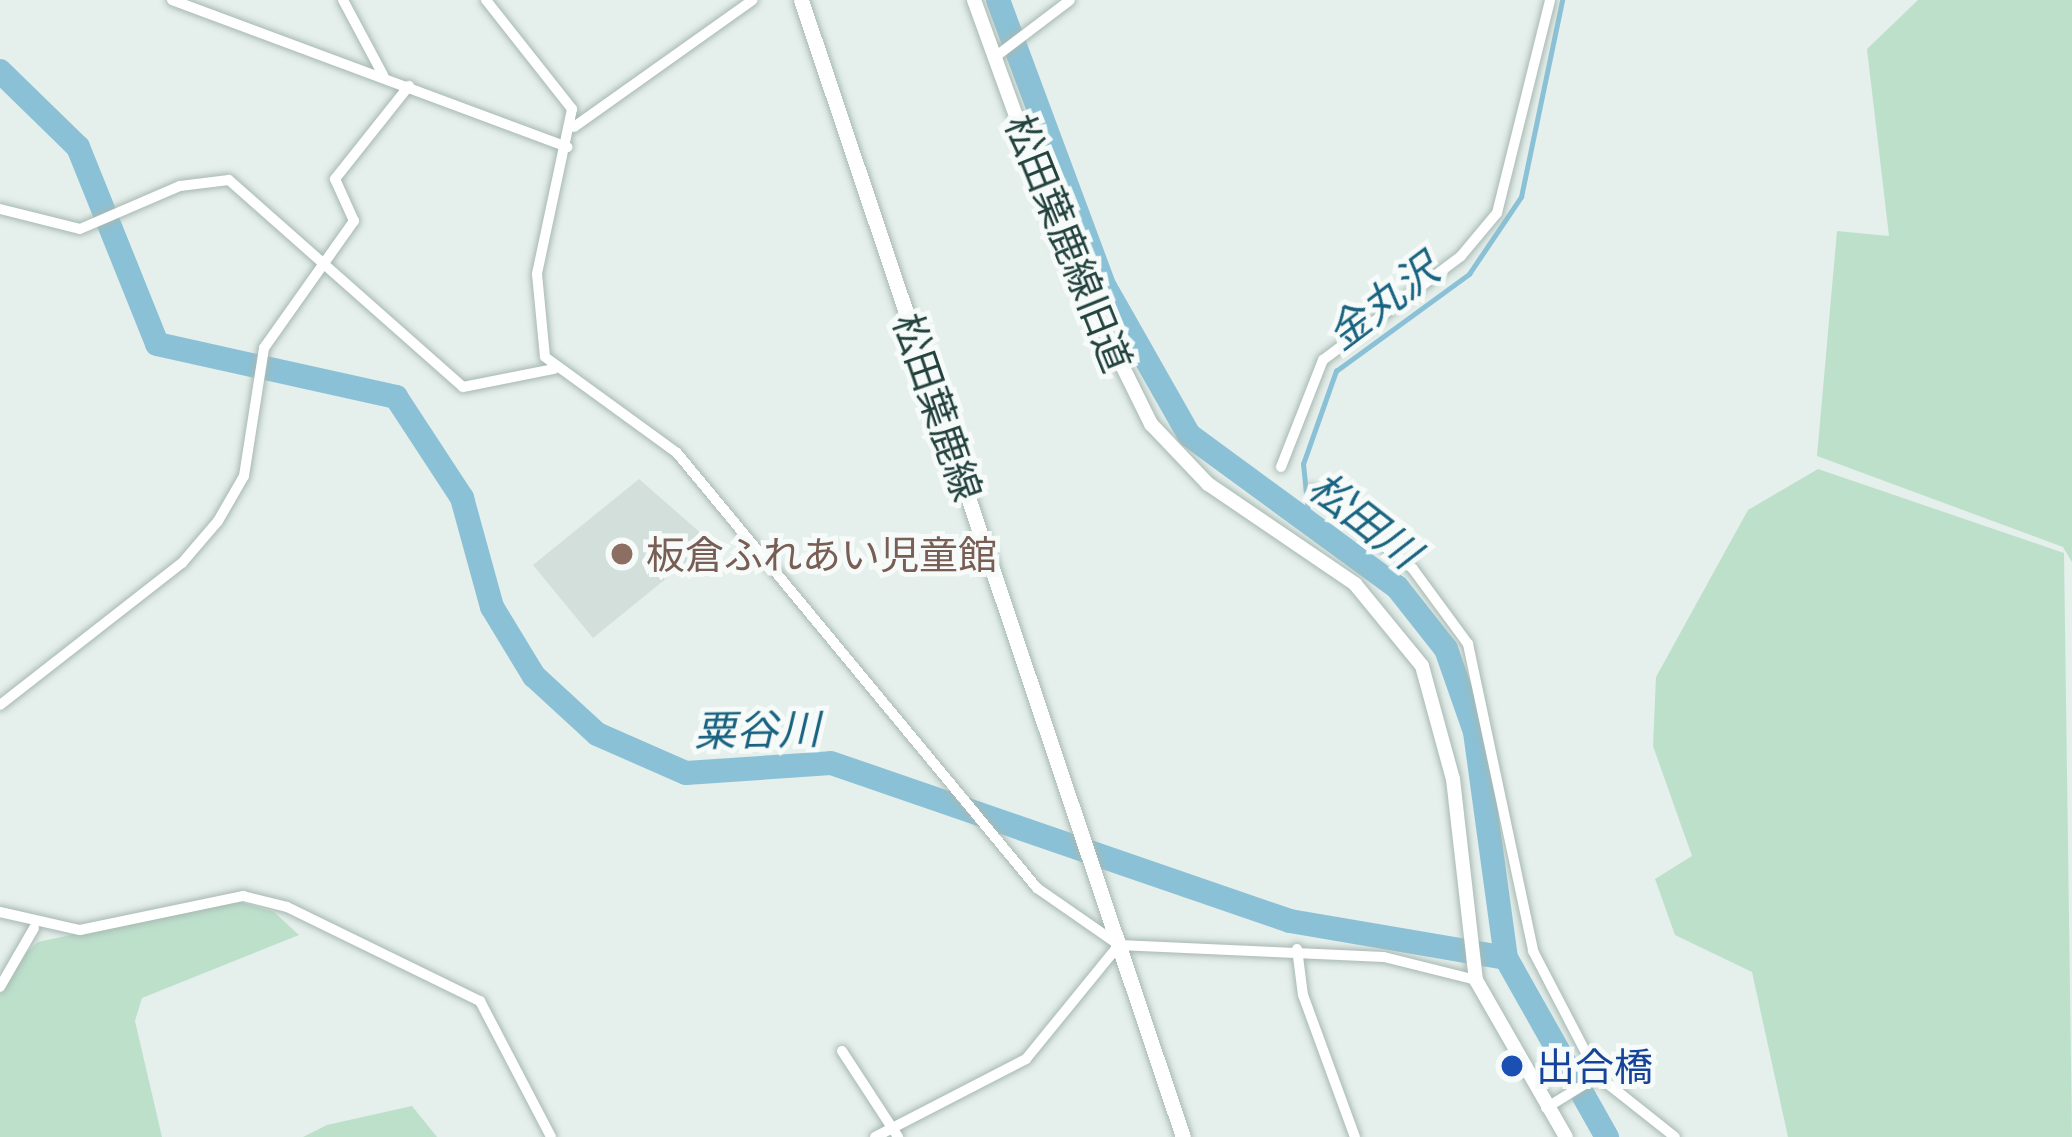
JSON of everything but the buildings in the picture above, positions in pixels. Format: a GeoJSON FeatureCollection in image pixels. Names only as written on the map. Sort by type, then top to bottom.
{"type":"FeatureCollection","features":[{"type":"Feature","properties":{"kind":"main road","name":"松田葉鹿線"},"geometry":{"type":"LineString","coordinates":[[801,0],[1119,944]]}},
{"type":"Feature","properties":{"kind":"main road"},"geometry":{"type":"LineString","coordinates":[[1119,944],[1183,1137]]}},
{"type":"Feature","properties":{"kind":"street"},"geometry":{"type":"LineString","coordinates":[[172,0],[568,147]]}},
{"type":"Feature","properties":{"kind":"street"},"geometry":{"type":"LineString","coordinates":[[343,0],[382,75]]}},
{"type":"Feature","properties":{"kind":"street"},"geometry":{"type":"LineString","coordinates":[[486,0],[559,85],[574,127],[536,288],[554,369],[677,453],[976,823],[1037,888],[1119,944],[1297,950],[1475,976],[1566,1137]]}},
{"type":"Feature","properties":{"kind":"street"},"geometry":{"type":"LineString","coordinates":[[574,127],[753,0]]}},
{"type":"Feature","properties":{"kind":"street","name":"松田葉鹿線旧道"},"geometry":{"type":"LineString","coordinates":[[974,0],[1088,305],[1150,424],[1208,484],[1355,584],[1422,666],[1453,779],[1475,976]]}},
{"type":"Feature","properties":{"kind":"street"},"geometry":{"type":"LineString","coordinates":[[995,57],[1070,0]]}},
{"type":"Feature","properties":{"kind":"street"},"geometry":{"type":"LineString","coordinates":[[1281,467],[1323,360],[1460,256],[1497,213],[1550,0]]}},
{"type":"Feature","properties":{"kind":"street"},"geometry":{"type":"LineString","coordinates":[[0,705],[182,563],[218,521],[244,476],[264,348],[316,261],[356,215],[334,179],[409,86]]}},
{"type":"Feature","properties":{"kind":"street"},"geometry":{"type":"LineString","coordinates":[[0,209],[80,229],[180,187],[229,180],[463,387],[554,369]]}},
{"type":"Feature","properties":{"kind":"street"},"geometry":{"type":"LineString","coordinates":[[1312,490],[1414,570],[1468,644],[1496,736],[1529,937],[1594,1079],[1675,1137]]}},
{"type":"Feature","properties":{"kind":"street"},"geometry":{"type":"LineString","coordinates":[[0,912],[34,928],[80,930],[244,896],[287,907],[480,1001],[551,1137]]}},
{"type":"Feature","properties":{"kind":"street"},"geometry":{"type":"LineString","coordinates":[[0,987],[34,928]]}},
{"type":"Feature","properties":{"kind":"street"},"geometry":{"type":"LineString","coordinates":[[875,1137],[1026,1059],[1119,944]]}},
{"type":"Feature","properties":{"kind":"street"},"geometry":{"type":"LineString","coordinates":[[1297,950],[1303,995],[1355,1137]]}},
{"type":"Feature","properties":{"kind":"street"},"geometry":{"type":"LineString","coordinates":[[842,1051],[894,1131]]}},
{"type":"Feature","properties":{"kind":"street"},"geometry":{"type":"LineString","coordinates":[[1550,1106],[1594,1079]]}},
{"type":"Feature","properties":{"kind":"shaded area","name":"板倉ふれあい児童館"},"geometry":{"type":"Polygon","coordinates":[[[639,479],[711,542],[593,638],[533,565],[639,479]]]}},
{"type":"Feature","properties":{"kind":"green space"},"geometry":{"type":"Polygon","coordinates":[[[1918,0],[2072,0],[2072,562],[2063,547],[1817,456],[1837,231],[1889,236],[1867,49],[1918,0]]]}},
{"type":"Feature","properties":{"kind":"green space"},"geometry":{"type":"Polygon","coordinates":[[[1818,469],[2064,553],[2072,1137],[1788,1137],[1752,972],[1675,935],[1655,879],[1692,856],[1653,746],[1656,677],[1748,510],[1818,469]]]}},
{"type":"Feature","properties":{"kind":"green space"},"geometry":{"type":"Polygon","coordinates":[[[233,900],[274,912],[299,935],[142,998],[135,1021],[162,1137],[0,1137],[0,977],[38,942],[233,900]]]}},
{"type":"Feature","properties":{"kind":"green space"},"geometry":{"type":"Polygon","coordinates":[[[412,1106],[437,1137],[303,1137],[327,1125],[412,1106]]]}},
{"type":"Feature","properties":{"kind":"waterway","name":"松田川"},"geometry":{"type":"LineString","coordinates":[[998,0],[1105,287],[1189,435],[1397,587],[1446,649],[1475,732],[1506,958],[1607,1137]]}},
{"type":"Feature","properties":{"kind":"waterway","name":"金丸沢"},"geometry":{"type":"LineString","coordinates":[[1309,522],[1303,464],[1336,371],[1469,274],[1521,197],[1562,0]]}},
{"type":"Feature","properties":{"kind":"waterway","name":"粟谷川"},"geometry":{"type":"LineString","coordinates":[[0,71],[78,147],[157,344],[396,397],[462,498],[492,607],[534,676],[597,734],[686,773],[831,763],[1290,921],[1506,958]]}},
{"type":"Feature","properties":{"kind":"place","name":"板倉ふれあい児童館"},"geometry":{"type":"Point","coordinates":[622,554]}},
{"type":"Feature","properties":{"kind":"place","name":"出合橋"},"geometry":{"type":"Point","coordinates":[1512,1066]}}]}
